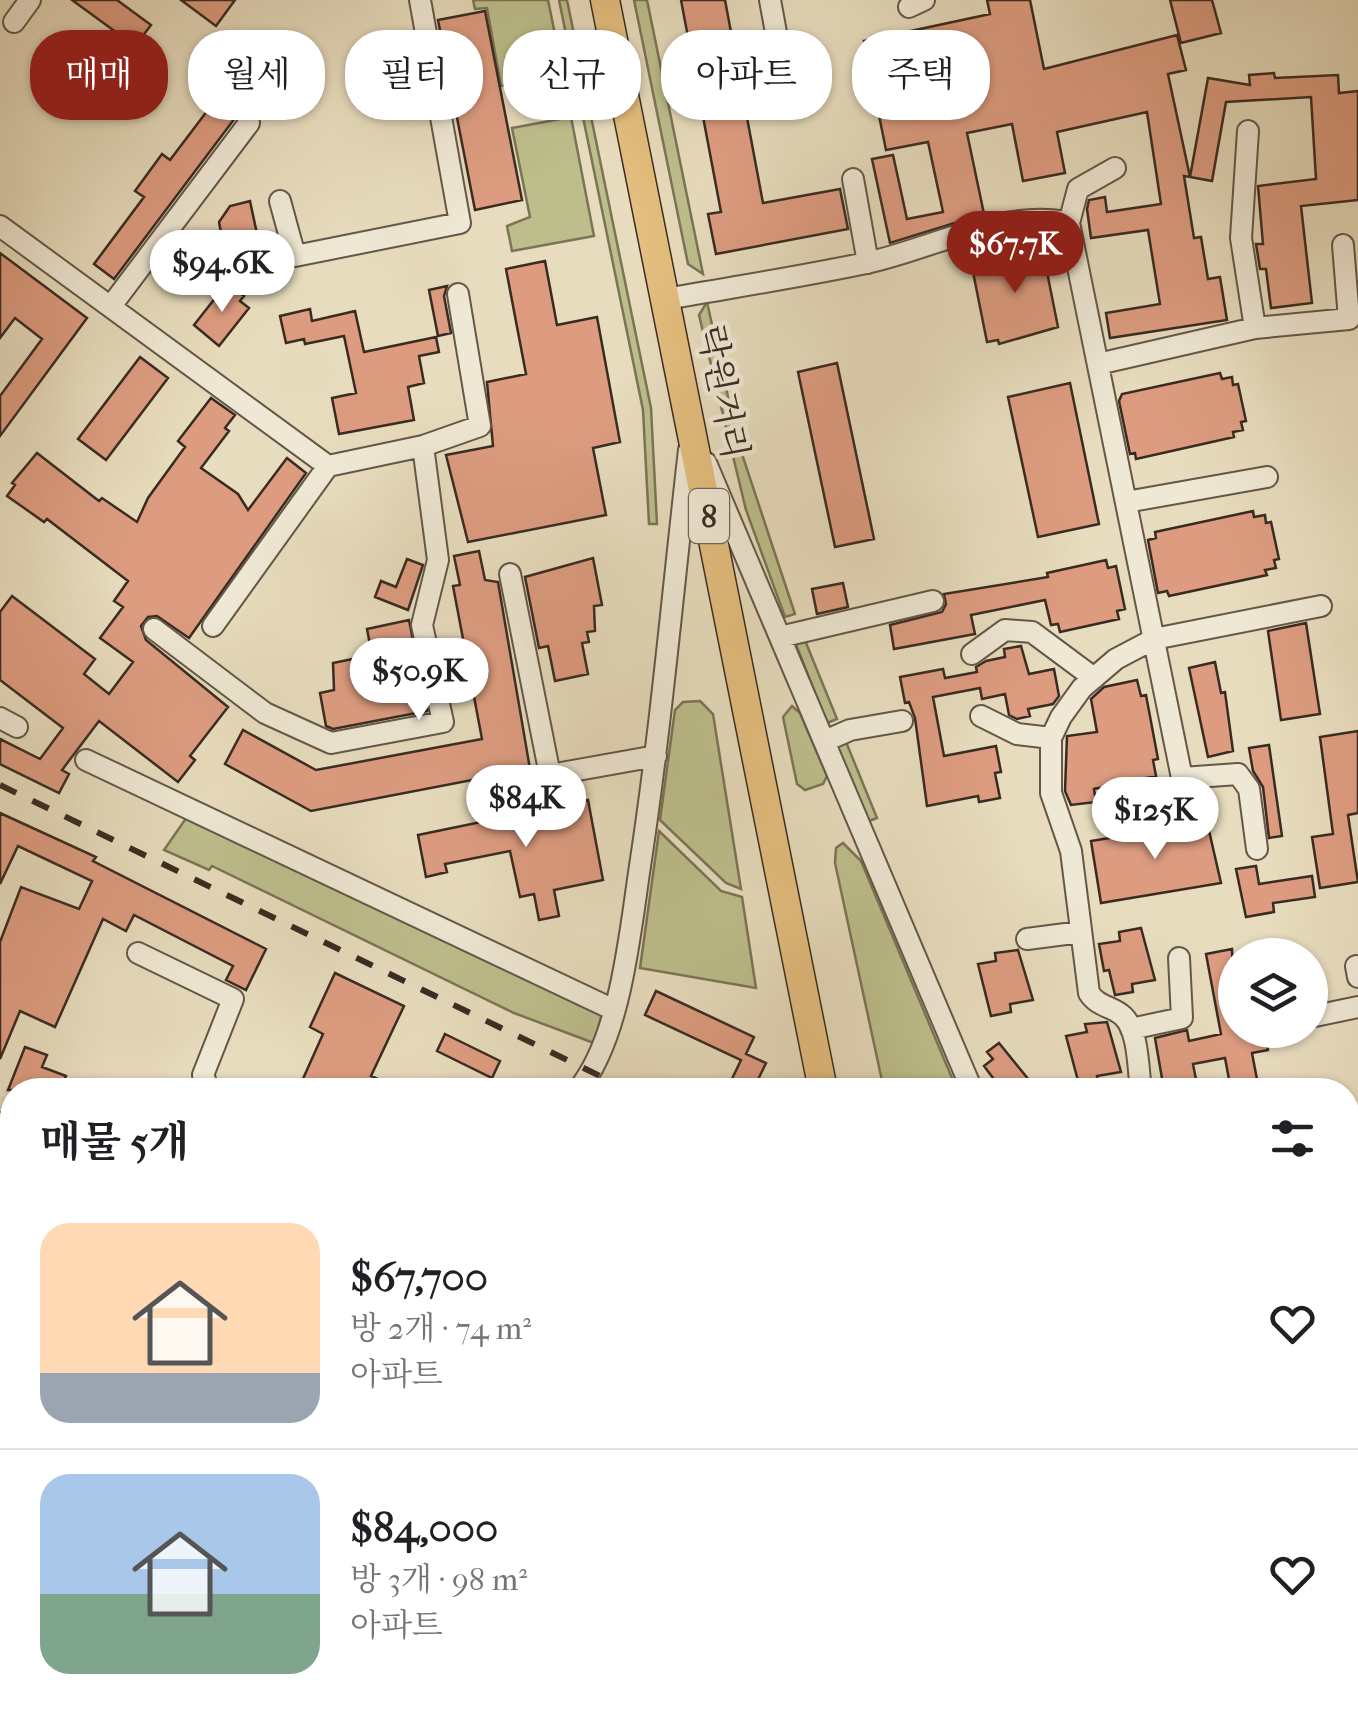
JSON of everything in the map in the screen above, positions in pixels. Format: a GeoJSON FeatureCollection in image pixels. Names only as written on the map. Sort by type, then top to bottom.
{"type":"FeatureCollection","features":[{"type":"Feature","properties":{"kind":"main road","name":"락원거리"},"geometry":{"type":"LineString","coordinates":[[605,0],[820,1078]]}},
{"type":"Feature","properties":{"kind":"street"},"geometry":{"type":"LineString","coordinates":[[14,22],[30,0]]}},
{"type":"Feature","properties":{"kind":"street"},"geometry":{"type":"LineString","coordinates":[[280,201],[295,256],[460,223],[420,0]]}},
{"type":"Feature","properties":{"kind":"street"},"geometry":{"type":"LineString","coordinates":[[770,0],[776,30]]}},
{"type":"Feature","properties":{"kind":"street"},"geometry":{"type":"LineString","coordinates":[[112,306],[248,123]]}},
{"type":"Feature","properties":{"kind":"street"},"geometry":{"type":"LineString","coordinates":[[1248,131],[1241,238],[1255,328]]}},
{"type":"Feature","properties":{"kind":"street"},"geometry":{"type":"LineString","coordinates":[[1115,168],[1078,188],[1069,223],[1182,778],[1238,774],[1249,789],[1257,849]]}},
{"type":"Feature","properties":{"kind":"street"},"geometry":{"type":"LineString","coordinates":[[854,179],[868,263]]}},
{"type":"Feature","properties":{"kind":"street"},"geometry":{"type":"LineString","coordinates":[[667,299],[868,263],[987,229],[1050,219],[1069,223]]}},
{"type":"Feature","properties":{"kind":"street"},"geometry":{"type":"LineString","coordinates":[[0,226],[328,466]]}},
{"type":"Feature","properties":{"kind":"street"},"geometry":{"type":"LineString","coordinates":[[1098,364],[1255,328],[1349,318],[1343,244]]}},
{"type":"Feature","properties":{"kind":"street"},"geometry":{"type":"LineString","coordinates":[[213,626],[328,466],[423,446],[480,426],[458,294]]}},
{"type":"Feature","properties":{"kind":"street"},"geometry":{"type":"LineString","coordinates":[[691,428],[967,1078]]}},
{"type":"Feature","properties":{"kind":"street"},"geometry":{"type":"LineString","coordinates":[[586,1078],[598,1059],[624,974],[656,756],[691,428]]}},
{"type":"Feature","properties":{"kind":"street"},"geometry":{"type":"LineString","coordinates":[[154,629],[264,713],[331,743],[444,722],[422,625],[438,560],[423,446]]}},
{"type":"Feature","properties":{"kind":"street"},"geometry":{"type":"LineString","coordinates":[[1126,502],[1267,477]]}},
{"type":"Feature","properties":{"kind":"street"},"geometry":{"type":"LineString","coordinates":[[510,574],[550,774],[656,756]]}},
{"type":"Feature","properties":{"kind":"street"},"geometry":{"type":"LineString","coordinates":[[780,637],[932,601]]}},
{"type":"Feature","properties":{"kind":"street"},"geometry":{"type":"LineString","coordinates":[[1139,1078],[1131,1029],[1125,1017],[1095,1003],[1089,994],[1071,851],[1051,792],[1051,738],[1082,688],[1154,639],[1321,606]]}},
{"type":"Feature","properties":{"kind":"street"},"geometry":{"type":"LineString","coordinates":[[972,654],[1005,630],[1032,632],[1094,678]]}},
{"type":"Feature","properties":{"kind":"street"},"geometry":{"type":"LineString","coordinates":[[981,716],[1016,734],[1051,738]]}},
{"type":"Feature","properties":{"kind":"street"},"geometry":{"type":"LineString","coordinates":[[825,741],[850,730],[902,721]]}},
{"type":"Feature","properties":{"kind":"street"},"geometry":{"type":"LineString","coordinates":[[86,760],[612,1009]]}},
{"type":"Feature","properties":{"kind":"street"},"geometry":{"type":"LineString","coordinates":[[1027,939],[1081,932]]}},
{"type":"Feature","properties":{"kind":"street"},"geometry":{"type":"LineString","coordinates":[[138,953],[233,999],[204,1078]]}},
{"type":"Feature","properties":{"kind":"street"},"geometry":{"type":"LineString","coordinates":[[1131,1029],[1182,1018],[1179,958]]}},
{"type":"Feature","properties":{"kind":"street"},"geometry":{"type":"LineString","coordinates":[[1328,1013],[1358,1007]]}},
{"type":"Feature","properties":{"kind":"green space"},"geometry":{"type":"Polygon","coordinates":[[[473,0],[548,0],[554,30],[503,30],[501,86],[487,8],[475,9],[473,0]]]}},
{"type":"Feature","properties":{"kind":"green space"},"geometry":{"type":"Polygon","coordinates":[[[559,0],[567,0],[573,30],[565,30],[559,0]]]}},
{"type":"Feature","properties":{"kind":"green space"},"geometry":{"type":"Polygon","coordinates":[[[634,0],[647,0],[661,68],[661,120],[672,120],[703,274],[688,264],[634,0]]]}},
{"type":"Feature","properties":{"kind":"green space"},"geometry":{"type":"Polygon","coordinates":[[[572,120],[594,236],[512,251],[507,226],[530,217],[512,128],[572,120]]]}},
{"type":"Feature","properties":{"kind":"green space"},"geometry":{"type":"Polygon","coordinates":[[[584,120],[592,120],[651,408],[657,524],[649,524],[643,410],[584,120]]]}},
{"type":"Feature","properties":{"kind":"green space"},"geometry":{"type":"Polygon","coordinates":[[[707,302],[738,442],[795,614],[785,617],[746,510],[699,315],[707,302]]]}},
{"type":"Feature","properties":{"kind":"green space"},"geometry":{"type":"Polygon","coordinates":[[[802,633],[837,719],[827,723],[793,637],[802,633]]]}},
{"type":"Feature","properties":{"kind":"green space"},"geometry":{"type":"Polygon","coordinates":[[[700,701],[713,714],[741,889],[726,883],[660,820],[675,710],[683,702],[700,701]]]}},
{"type":"Feature","properties":{"kind":"green space"},"geometry":{"type":"Polygon","coordinates":[[[792,706],[800,713],[827,776],[823,784],[805,790],[797,784],[783,717],[792,706]]]}},
{"type":"Feature","properties":{"kind":"green space"},"geometry":{"type":"Polygon","coordinates":[[[844,737],[877,818],[867,822],[834,741],[844,737]]]}},
{"type":"Feature","properties":{"kind":"green space"},"geometry":{"type":"Polygon","coordinates":[[[189,814],[602,1014],[594,1043],[514,1013],[212,866],[209,870],[164,850],[189,814]]]}},
{"type":"Feature","properties":{"kind":"green space"},"geometry":{"type":"Polygon","coordinates":[[[659,831],[721,891],[742,897],[756,988],[640,968],[659,831]]]}},
{"type":"Feature","properties":{"kind":"green space"},"geometry":{"type":"Polygon","coordinates":[[[843,843],[861,861],[952,1078],[881,1078],[835,863],[836,848],[843,843]]]}},
{"type":"Feature","properties":{"kind":"building"},"geometry":{"type":"Polygon","coordinates":[[[72,0],[117,0],[151,25],[147,30],[113,30],[72,0]]]}},
{"type":"Feature","properties":{"kind":"building"},"geometry":{"type":"Polygon","coordinates":[[[181,0],[235,0],[216,26],[181,0]]]}},
{"type":"Feature","properties":{"kind":"building"},"geometry":{"type":"Polygon","coordinates":[[[681,0],[725,0],[731,30],[687,30],[681,0]]]}},
{"type":"Feature","properties":{"kind":"building"},"geometry":{"type":"Polygon","coordinates":[[[987,0],[1030,0],[1044,69],[1177,35],[1186,70],[1168,74],[1190,177],[1184,176],[1194,238],[1201,237],[1208,279],[1220,277],[1227,320],[1110,338],[1106,313],[1160,304],[1148,230],[1091,238],[1087,209],[1089,200],[1105,197],[1107,212],[1161,204],[1147,112],[1057,132],[1065,173],[1023,181],[1012,124],[967,133],[984,214],[890,243],[872,159],[893,155],[907,219],[943,212],[928,142],[886,150],[880,120],[990,120],[990,30],[915,30],[990,14],[987,0]]]}},
{"type":"Feature","properties":{"kind":"building"},"geometry":{"type":"Polygon","coordinates":[[[1170,0],[1212,0],[1221,33],[1181,43],[1170,0]]]}},
{"type":"Feature","properties":{"kind":"building"},"geometry":{"type":"Polygon","coordinates":[[[485,11],[503,120],[506,120],[522,200],[475,210],[457,120],[483,120],[483,30],[440,30],[438,20],[485,11]]]}},
{"type":"Feature","properties":{"kind":"building"},"geometry":{"type":"Polygon","coordinates":[[[1274,73],[1275,78],[1338,75],[1339,93],[1358,91],[1358,200],[1301,206],[1312,303],[1271,308],[1266,269],[1260,269],[1256,244],[1263,244],[1258,186],[1316,179],[1311,97],[1226,102],[1212,181],[1190,177],[1208,78],[1250,85],[1249,75],[1274,73]]]}},
{"type":"Feature","properties":{"kind":"building"},"geometry":{"type":"Polygon","coordinates":[[[200,120],[233,120],[114,279],[94,264],[144,197],[135,191],[162,154],[170,160],[200,120]]]}},
{"type":"Feature","properties":{"kind":"building"},"geometry":{"type":"Polygon","coordinates":[[[704,120],[747,120],[763,203],[840,189],[848,229],[716,254],[708,214],[721,212],[704,120]]]}},
{"type":"Feature","properties":{"kind":"building"},"geometry":{"type":"Polygon","coordinates":[[[250,201],[263,262],[242,266],[226,260],[219,222],[230,206],[250,201]]]}},
{"type":"Feature","properties":{"kind":"building"},"geometry":{"type":"Polygon","coordinates":[[[1030,250],[1031,254],[1043,252],[1058,327],[999,344],[998,340],[987,342],[972,267],[983,264],[982,260],[1030,250]]]}},
{"type":"Feature","properties":{"kind":"building"},"geometry":{"type":"Polygon","coordinates":[[[0,253],[87,318],[0,436],[0,396],[42,339],[15,318],[0,338],[0,253]]]}},
{"type":"Feature","properties":{"kind":"building"},"geometry":{"type":"Polygon","coordinates":[[[545,261],[557,325],[597,317],[620,442],[593,448],[606,515],[468,542],[446,455],[493,446],[487,382],[526,374],[506,269],[545,261]]]}},
{"type":"Feature","properties":{"kind":"building"},"geometry":{"type":"Polygon","coordinates":[[[227,283],[244,296],[240,301],[249,308],[219,346],[194,325],[227,283]]]}},
{"type":"Feature","properties":{"kind":"building"},"geometry":{"type":"Polygon","coordinates":[[[447,286],[444,296],[451,333],[438,336],[429,290],[447,286]]]}},
{"type":"Feature","properties":{"kind":"building"},"geometry":{"type":"Polygon","coordinates":[[[310,309],[312,321],[355,311],[364,352],[436,337],[439,352],[419,356],[424,383],[408,387],[414,420],[339,434],[332,398],[356,393],[344,336],[305,344],[304,339],[286,343],[280,316],[310,309]]]}},
{"type":"Feature","properties":{"kind":"building"},"geometry":{"type":"Polygon","coordinates":[[[140,357],[168,378],[106,460],[78,439],[140,357]]]}},
{"type":"Feature","properties":{"kind":"building"},"geometry":{"type":"Polygon","coordinates":[[[837,363],[874,539],[835,547],[798,372],[837,363]]]}},
{"type":"Feature","properties":{"kind":"building"},"geometry":{"type":"Polygon","coordinates":[[[1220,373],[1222,379],[1232,377],[1233,385],[1238,384],[1246,421],[1241,422],[1243,430],[1233,432],[1234,437],[1136,459],[1135,453],[1130,454],[1119,401],[1122,394],[1220,373]]]}},
{"type":"Feature","properties":{"kind":"building"},"geometry":{"type":"Polygon","coordinates":[[[1070,383],[1099,524],[1038,537],[1008,397],[1070,383]]]}},
{"type":"Feature","properties":{"kind":"building"},"geometry":{"type":"Polygon","coordinates":[[[211,398],[235,415],[225,428],[229,431],[201,468],[238,494],[248,510],[287,458],[306,473],[189,638],[157,616],[148,617],[141,626],[146,640],[228,707],[190,756],[195,760],[178,782],[99,721],[62,770],[69,774],[59,793],[0,764],[0,739],[40,759],[63,728],[0,680],[0,612],[12,596],[95,659],[84,674],[109,694],[133,662],[100,638],[123,607],[114,601],[128,581],[47,519],[44,522],[7,496],[15,485],[12,483],[37,453],[99,501],[102,498],[137,522],[148,498],[185,447],[178,441],[211,398]]]}},
{"type":"Feature","properties":{"kind":"building"},"geometry":{"type":"Polygon","coordinates":[[[1253,511],[1254,517],[1265,515],[1266,523],[1271,522],[1279,559],[1274,560],[1276,568],[1265,570],[1267,575],[1169,596],[1167,591],[1158,593],[1148,540],[1156,538],[1155,532],[1253,511]]]}},
{"type":"Feature","properties":{"kind":"building"},"geometry":{"type":"Polygon","coordinates":[[[479,551],[485,580],[498,582],[530,769],[311,811],[225,764],[243,730],[316,770],[482,739],[453,586],[460,585],[454,556],[479,551]]]}},
{"type":"Feature","properties":{"kind":"building"},"geometry":{"type":"Polygon","coordinates":[[[593,558],[602,605],[594,606],[595,631],[587,632],[589,642],[582,643],[588,674],[555,681],[548,646],[539,648],[525,577],[593,558]]]}},
{"type":"Feature","properties":{"kind":"building"},"geometry":{"type":"Polygon","coordinates":[[[407,559],[423,565],[408,610],[375,597],[381,581],[396,587],[407,559]]]}},
{"type":"Feature","properties":{"kind":"building"},"geometry":{"type":"Polygon","coordinates":[[[1106,560],[1108,568],[1116,566],[1125,609],[1117,611],[1119,619],[1060,632],[1058,624],[1051,625],[1045,600],[971,615],[975,634],[894,649],[890,625],[942,612],[946,604],[944,594],[1048,577],[1047,573],[1106,560]]]}},
{"type":"Feature","properties":{"kind":"building"},"geometry":{"type":"Polygon","coordinates":[[[843,583],[848,607],[817,614],[812,589],[843,583]]]}},
{"type":"Feature","properties":{"kind":"building"},"geometry":{"type":"Polygon","coordinates":[[[409,620],[427,711],[333,729],[326,726],[320,693],[334,690],[333,663],[372,655],[367,629],[409,620]]]}},
{"type":"Feature","properties":{"kind":"building"},"geometry":{"type":"Polygon","coordinates":[[[1306,623],[1320,714],[1281,720],[1268,631],[1306,623]]]}},
{"type":"Feature","properties":{"kind":"building"},"geometry":{"type":"Polygon","coordinates":[[[1021,646],[1029,674],[1054,669],[1059,696],[1053,704],[1028,709],[1030,716],[1017,719],[1009,715],[1005,694],[982,699],[980,688],[933,697],[944,756],[996,746],[1001,772],[995,773],[1000,798],[979,802],[978,796],[927,806],[915,718],[909,702],[905,703],[900,677],[943,669],[945,678],[977,672],[976,667],[986,661],[1005,657],[1004,649],[1021,646]]]}},
{"type":"Feature","properties":{"kind":"building"},"geometry":{"type":"Polygon","coordinates":[[[1215,662],[1221,693],[1225,692],[1233,751],[1208,757],[1189,668],[1215,662]]]}},
{"type":"Feature","properties":{"kind":"building"},"geometry":{"type":"Polygon","coordinates":[[[1137,680],[1141,696],[1146,695],[1158,759],[1153,760],[1156,776],[1094,789],[1096,802],[1071,805],[1065,791],[1067,736],[1097,732],[1091,699],[1104,687],[1137,680]]]}},
{"type":"Feature","properties":{"kind":"building"},"geometry":{"type":"Polygon","coordinates":[[[1358,731],[1358,813],[1348,815],[1358,882],[1320,888],[1312,837],[1333,834],[1320,737],[1358,731]]]}},
{"type":"Feature","properties":{"kind":"building"},"geometry":{"type":"Polygon","coordinates":[[[1269,745],[1282,836],[1269,838],[1263,787],[1253,771],[1249,748],[1269,745]]]}},
{"type":"Feature","properties":{"kind":"building"},"geometry":{"type":"Polygon","coordinates":[[[588,800],[603,880],[554,890],[559,916],[539,920],[534,894],[520,897],[510,851],[445,864],[447,872],[426,877],[418,835],[588,800]]]}},
{"type":"Feature","properties":{"kind":"building"},"geometry":{"type":"Polygon","coordinates":[[[0,813],[96,857],[93,861],[266,949],[246,990],[226,980],[233,966],[134,915],[126,931],[103,919],[55,1027],[20,1011],[0,1059],[0,942],[21,887],[79,909],[92,881],[18,846],[0,884],[0,813]]]}},
{"type":"Feature","properties":{"kind":"building"},"geometry":{"type":"Polygon","coordinates":[[[1207,822],[1221,883],[1101,903],[1091,841],[1207,822]]]}},
{"type":"Feature","properties":{"kind":"building"},"geometry":{"type":"Polygon","coordinates":[[[1256,866],[1259,884],[1312,876],[1315,897],[1273,903],[1274,912],[1246,917],[1236,869],[1256,866]]]}},
{"type":"Feature","properties":{"kind":"building"},"geometry":{"type":"Polygon","coordinates":[[[1141,928],[1155,980],[1132,984],[1133,992],[1115,995],[1109,970],[1104,971],[1099,944],[1120,941],[1119,932],[1141,928]]]}},
{"type":"Feature","properties":{"kind":"building"},"geometry":{"type":"Polygon","coordinates":[[[1018,950],[1033,1000],[1010,1004],[1011,1012],[991,1016],[978,964],[996,961],[995,953],[1018,950]]]}},
{"type":"Feature","properties":{"kind":"building"},"geometry":{"type":"Polygon","coordinates":[[[1218,952],[1218,1018],[1206,954],[1218,952]]]}},
{"type":"Feature","properties":{"kind":"building"},"geometry":{"type":"Polygon","coordinates":[[[335,973],[404,1006],[371,1076],[375,1078],[303,1078],[323,1034],[310,1027],[335,973]]]}},
{"type":"Feature","properties":{"kind":"building"},"geometry":{"type":"Polygon","coordinates":[[[656,991],[754,1037],[746,1054],[766,1063],[759,1078],[732,1078],[741,1060],[645,1015],[656,991]]]}},
{"type":"Feature","properties":{"kind":"building"},"geometry":{"type":"Polygon","coordinates":[[[1107,1022],[1121,1072],[1077,1078],[1066,1036],[1087,1032],[1085,1024],[1107,1022]]]}},
{"type":"Feature","properties":{"kind":"building"},"geometry":{"type":"Polygon","coordinates":[[[1187,1030],[1189,1041],[1218,1035],[1218,1048],[1268,1050],[1252,1053],[1257,1078],[1229,1078],[1225,1058],[1193,1064],[1196,1078],[1162,1078],[1155,1038],[1187,1030]]]}},
{"type":"Feature","properties":{"kind":"building"},"geometry":{"type":"Polygon","coordinates":[[[445,1034],[500,1061],[492,1078],[437,1051],[445,1034]]]}},
{"type":"Feature","properties":{"kind":"building"},"geometry":{"type":"Polygon","coordinates":[[[999,1043],[1027,1078],[993,1078],[984,1066],[993,1059],[987,1052],[999,1043]]]}},
{"type":"Feature","properties":{"kind":"building"},"geometry":{"type":"Polygon","coordinates":[[[25,1047],[47,1055],[42,1067],[66,1076],[65,1078],[13,1078],[25,1047]]]}},
{"type":"Feature","properties":{"kind":"railway"},"geometry":{"type":"LineString","coordinates":[[0,785],[604,1078]]}}]}
